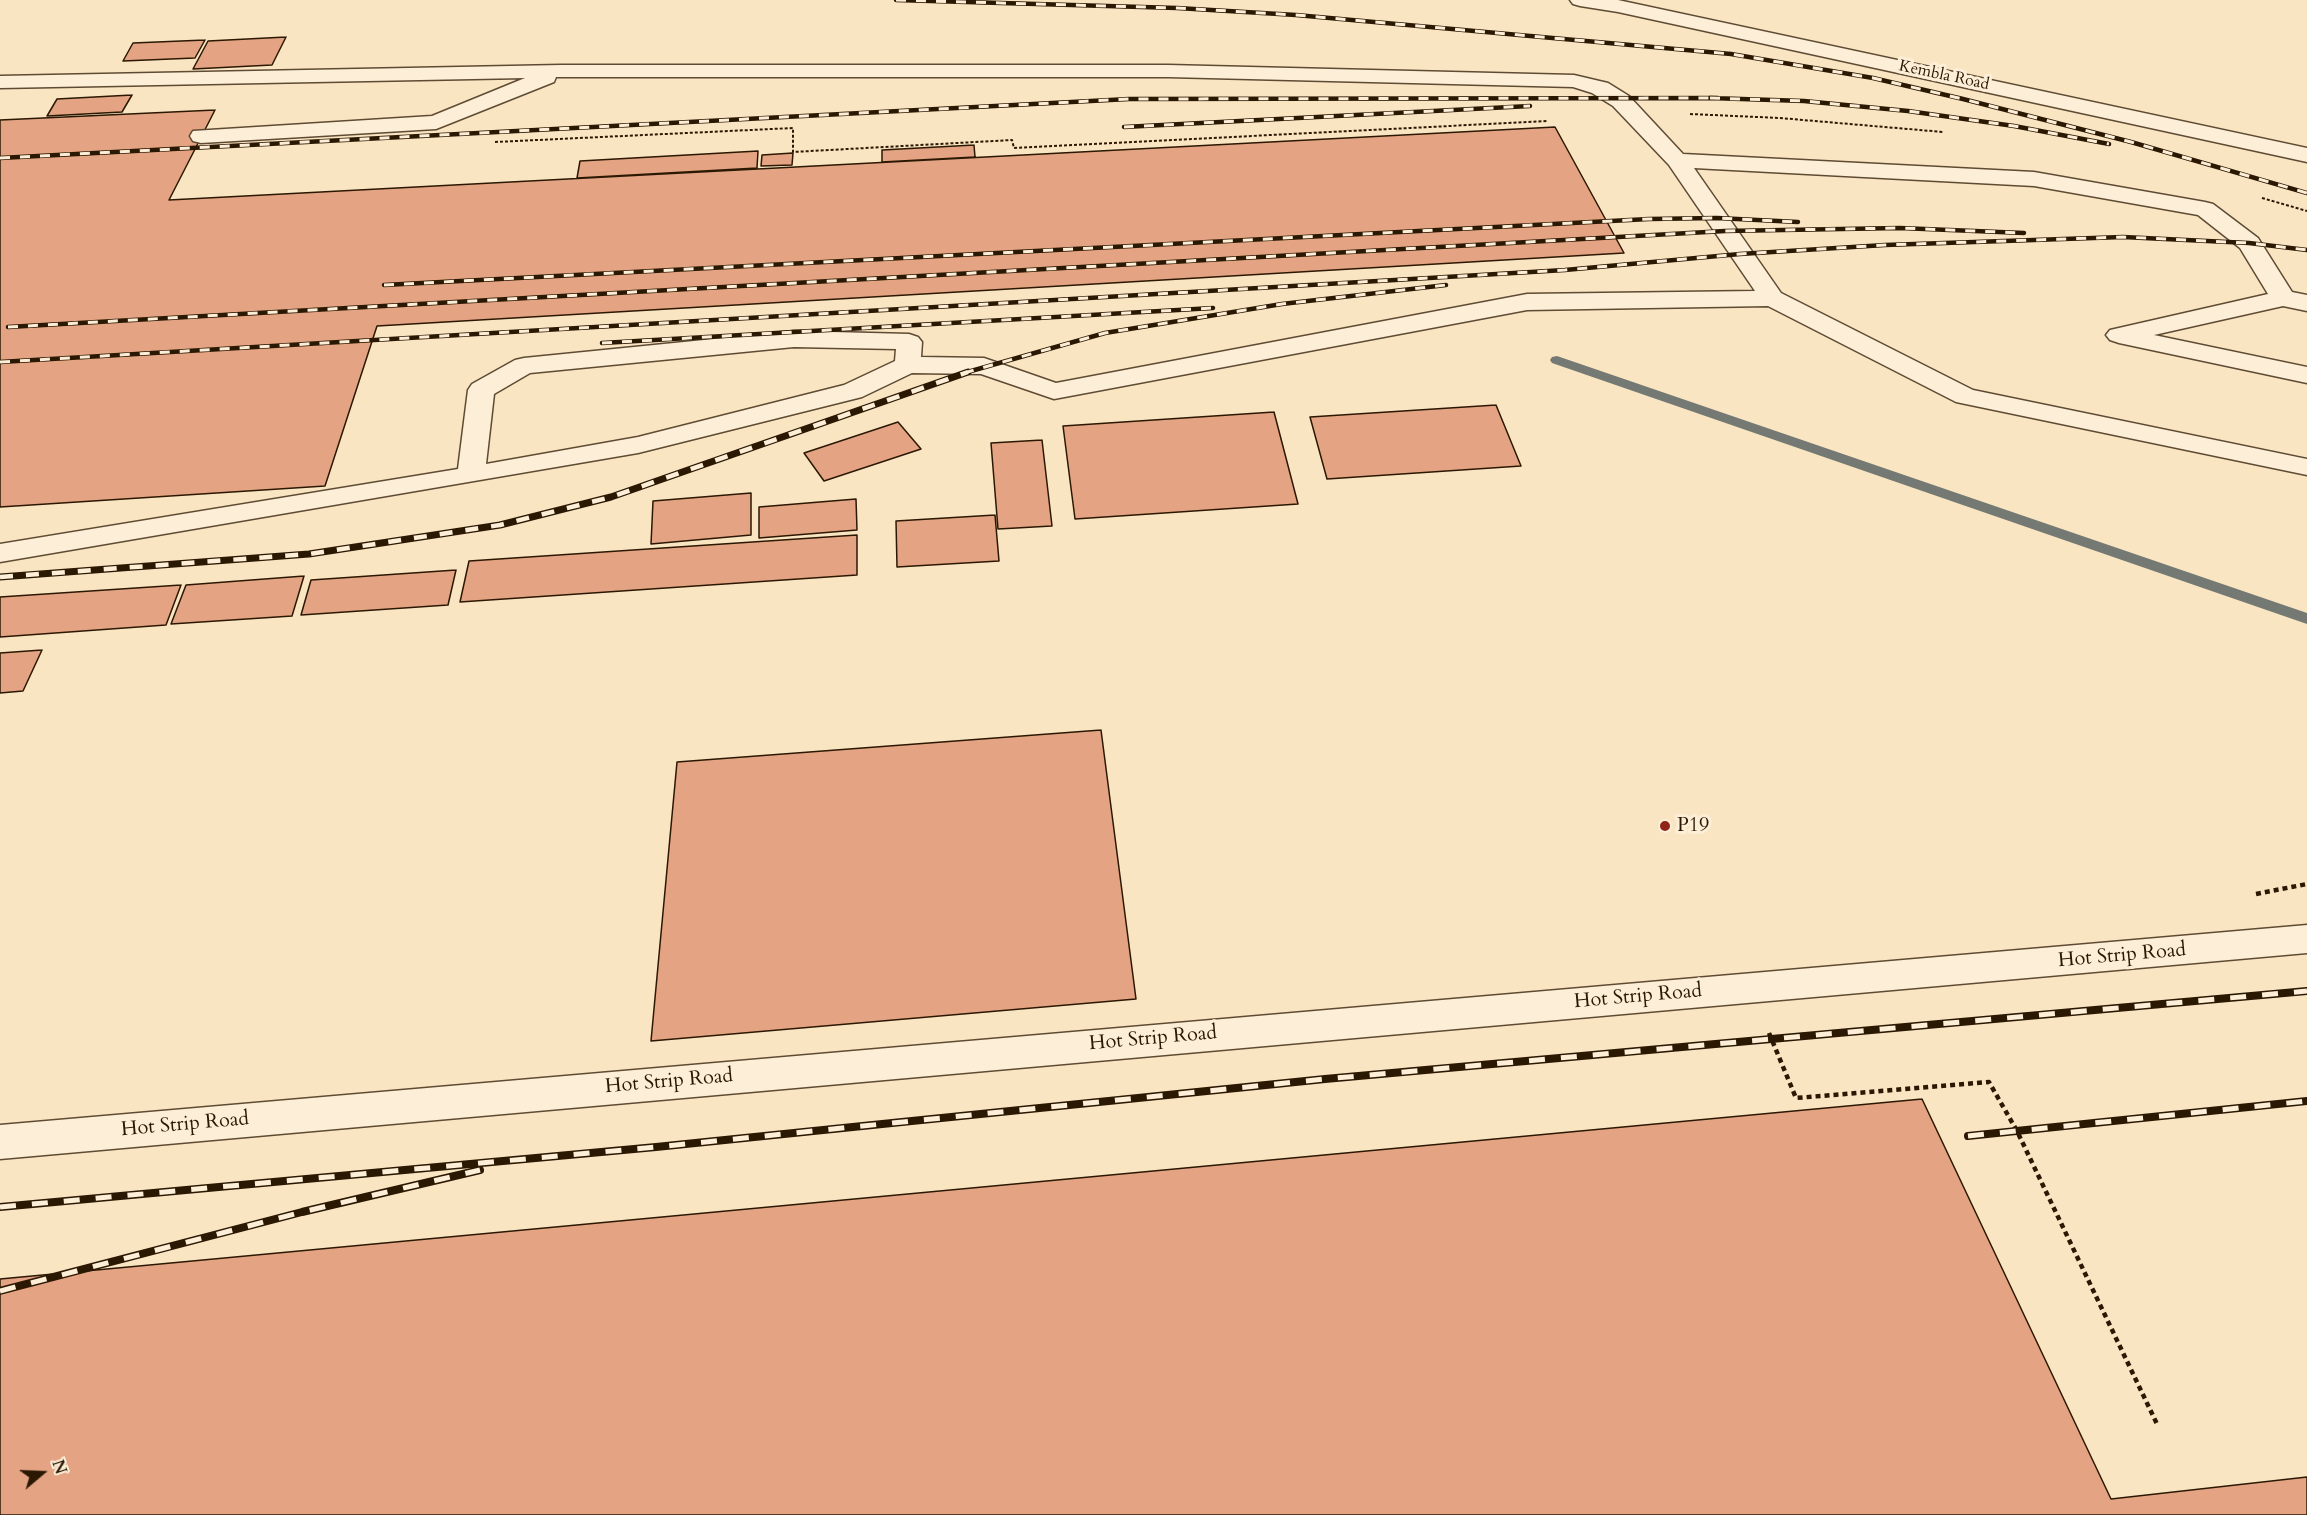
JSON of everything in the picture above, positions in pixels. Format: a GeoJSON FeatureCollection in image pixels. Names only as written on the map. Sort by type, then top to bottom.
{"type":"FeatureCollection","features":[{"type":"Feature","properties":{"kind":"street","name":"Kembla Road"},"geometry":{"type":"LineString","coordinates":[[1580,0],[1863,58],[2307,155]]}},
{"type":"Feature","properties":{"kind":"street"},"geometry":{"type":"LineString","coordinates":[[0,82],[561,71],[1167,71],[1574,81],[1610,93],[1677,160],[1772,298]]}},
{"type":"Feature","properties":{"kind":"street"},"geometry":{"type":"LineString","coordinates":[[201,136],[436,122],[561,71]]}},
{"type":"Feature","properties":{"kind":"street"},"geometry":{"type":"LineString","coordinates":[[1677,160],[2034,179],[2205,209],[2249,243],[2295,300],[2119,335],[2307,375]]}},
{"type":"Feature","properties":{"kind":"street"},"geometry":{"type":"LineString","coordinates":[[0,553],[638,445],[853,391],[908,365],[984,366],[1054,391],[1527,302],[1772,298],[1965,396],[2307,466]]}},
{"type":"Feature","properties":{"kind":"street"},"geometry":{"type":"LineString","coordinates":[[471,475],[480,390],[524,366],[794,339],[909,342],[908,365]]}},
{"type":"Feature","properties":{"kind":"street","name":"Hot Strip Road"},"geometry":{"type":"LineString","coordinates":[[0,1142],[2307,939]]}},
{"type":"Feature","properties":{"kind":"path"},"geometry":{"type":"LineString","coordinates":[[1640,122],[1680,121],[1676,114],[1780,118],[1914,128],[1948,133]]}},
{"type":"Feature","properties":{"kind":"path"},"geometry":{"type":"LineString","coordinates":[[494,142],[793,128],[793,152],[1012,140],[1014,148],[1557,121]]}},
{"type":"Feature","properties":{"kind":"path"},"geometry":{"type":"LineString","coordinates":[[2260,198],[2307,211]]}},
{"type":"Feature","properties":{"kind":"path"},"geometry":{"type":"LineString","coordinates":[[1751,988],[1796,1098],[1989,1082],[2018,1131],[2157,1424]]}},
{"type":"Feature","properties":{"kind":"building"},"geometry":{"type":"Polygon","coordinates":[[[286,37],[272,65],[193,69],[208,41],[286,37]]]}},
{"type":"Feature","properties":{"kind":"building"},"geometry":{"type":"Polygon","coordinates":[[[205,40],[195,58],[123,61],[133,43],[205,40]]]}},
{"type":"Feature","properties":{"kind":"building"},"geometry":{"type":"Polygon","coordinates":[[[132,95],[122,112],[47,116],[57,99],[132,95]]]}},
{"type":"Feature","properties":{"kind":"building"},"geometry":{"type":"Polygon","coordinates":[[[215,110],[169,200],[1555,127],[1624,253],[377,326],[325,486],[0,507],[0,120],[215,110]]]}},
{"type":"Feature","properties":{"kind":"building"},"geometry":{"type":"Polygon","coordinates":[[[974,145],[975,157],[882,162],[882,150],[974,145]]]}},
{"type":"Feature","properties":{"kind":"building"},"geometry":{"type":"Polygon","coordinates":[[[758,151],[757,168],[577,178],[580,161],[758,151]]]}},
{"type":"Feature","properties":{"kind":"building"},"geometry":{"type":"Polygon","coordinates":[[[793,153],[792,165],[761,166],[762,155],[793,153]]]}},
{"type":"Feature","properties":{"kind":"building"},"geometry":{"type":"Polygon","coordinates":[[[1496,405],[1521,466],[1327,479],[1310,417],[1496,405]]]}},
{"type":"Feature","properties":{"kind":"building"},"geometry":{"type":"Polygon","coordinates":[[[1274,412],[1298,504],[1075,519],[1063,426],[1274,412]]]}},
{"type":"Feature","properties":{"kind":"building"},"geometry":{"type":"Polygon","coordinates":[[[898,422],[921,449],[824,481],[804,453],[898,422]]]}},
{"type":"Feature","properties":{"kind":"building"},"geometry":{"type":"Polygon","coordinates":[[[1042,440],[1052,526],[998,529],[991,443],[1042,440]]]}},
{"type":"Feature","properties":{"kind":"building"},"geometry":{"type":"Polygon","coordinates":[[[751,493],[751,535],[651,544],[653,501],[751,493]]]}},
{"type":"Feature","properties":{"kind":"building"},"geometry":{"type":"Polygon","coordinates":[[[856,499],[857,530],[759,538],[759,507],[856,499]]]}},
{"type":"Feature","properties":{"kind":"building"},"geometry":{"type":"Polygon","coordinates":[[[995,515],[999,561],[897,567],[896,521],[995,515]]]}},
{"type":"Feature","properties":{"kind":"building"},"geometry":{"type":"Polygon","coordinates":[[[857,535],[857,575],[460,602],[469,561],[857,535]]]}},
{"type":"Feature","properties":{"kind":"building"},"geometry":{"type":"Polygon","coordinates":[[[456,570],[448,605],[301,615],[311,580],[456,570]]]}},
{"type":"Feature","properties":{"kind":"building"},"geometry":{"type":"Polygon","coordinates":[[[304,576],[292,616],[171,624],[186,585],[304,576]]]}},
{"type":"Feature","properties":{"kind":"building"},"geometry":{"type":"Polygon","coordinates":[[[181,585],[166,625],[0,637],[0,597],[181,585]]]}},
{"type":"Feature","properties":{"kind":"building"},"geometry":{"type":"Polygon","coordinates":[[[42,650],[23,691],[0,693],[0,653],[42,650]]]}},
{"type":"Feature","properties":{"kind":"building"},"geometry":{"type":"Polygon","coordinates":[[[1101,730],[1136,999],[651,1041],[677,762],[1101,730]]]}},
{"type":"Feature","properties":{"kind":"building"},"geometry":{"type":"Polygon","coordinates":[[[1922,1099],[2111,1499],[2307,1477],[2307,1515],[0,1515],[0,1279],[1922,1099]]]}},
{"type":"Feature","properties":{"kind":"waterway"},"geometry":{"type":"LineString","coordinates":[[1557,360],[2307,619]]}},
{"type":"Feature","properties":{"kind":"railway"},"geometry":{"type":"LineString","coordinates":[[896,0],[1177,8],[1296,15],[1731,54],[1873,78],[1963,99],[2131,142],[2307,193]]}},
{"type":"Feature","properties":{"kind":"railway"},"geometry":{"type":"LineString","coordinates":[[0,158],[1129,99],[1710,98]]}},
{"type":"Feature","properties":{"kind":"railway"},"geometry":{"type":"LineString","coordinates":[[1710,98],[1804,101],[1908,111],[2014,126],[2109,144]]}},
{"type":"Feature","properties":{"kind":"railway"},"geometry":{"type":"LineString","coordinates":[[1710,98],[1718,98]]}},
{"type":"Feature","properties":{"kind":"railway"},"geometry":{"type":"LineString","coordinates":[[1124,127],[1530,106]]}},
{"type":"Feature","properties":{"kind":"railway"},"geometry":{"type":"LineString","coordinates":[[384,285],[1649,219],[1717,218],[1798,222]]}},
{"type":"Feature","properties":{"kind":"railway"},"geometry":{"type":"LineString","coordinates":[[8,327],[1725,231],[1900,228],[2024,233]]}},
{"type":"Feature","properties":{"kind":"railway"},"geometry":{"type":"LineString","coordinates":[[0,362],[1565,270],[1740,254],[1885,245],[2123,237],[2249,243],[2307,250]]}},
{"type":"Feature","properties":{"kind":"railway"},"geometry":{"type":"LineString","coordinates":[[964,373],[1105,333],[1282,304],[1446,285]]}},
{"type":"Feature","properties":{"kind":"railway"},"geometry":{"type":"LineString","coordinates":[[602,343],[1213,308]]}},
{"type":"Feature","properties":{"kind":"railway"},"geometry":{"type":"LineString","coordinates":[[0,577],[309,554],[500,525],[611,497],[968,372]]}},
{"type":"Feature","properties":{"kind":"railway"},"geometry":{"type":"LineString","coordinates":[[0,1207],[656,1147],[1325,1079],[2307,991]]}},
{"type":"Feature","properties":{"kind":"railway"},"geometry":{"type":"LineString","coordinates":[[1968,1136],[2307,1101]]}},
{"type":"Feature","properties":{"kind":"railway"},"geometry":{"type":"LineString","coordinates":[[0,1291],[302,1212],[480,1170]]}},
{"type":"Feature","properties":{"kind":"place","name":"P19"},"geometry":{"type":"Point","coordinates":[1665,826]}}]}
